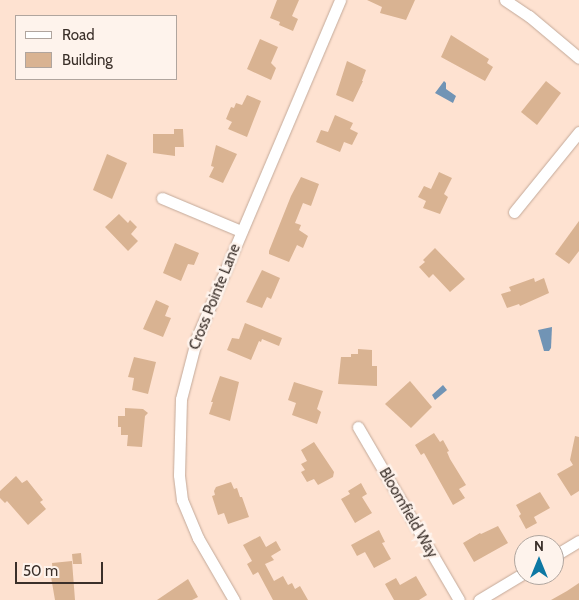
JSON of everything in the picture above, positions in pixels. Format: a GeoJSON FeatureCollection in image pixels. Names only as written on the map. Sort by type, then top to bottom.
{"type":"FeatureCollection","features":[{"type":"Feature","properties":{"kind":"street","name":"Cross Pointe Lane"},"geometry":{"type":"LineString","coordinates":[[234,600],[206,552],[185,508],[180,484],[179,439],[181,399],[194,346],[340,0]]}},
{"type":"Feature","properties":{"kind":"street"},"geometry":{"type":"LineString","coordinates":[[505,0],[529,16],[579,58]]}},
{"type":"Feature","properties":{"kind":"street"},"geometry":{"type":"LineString","coordinates":[[514,212],[579,132]]}},
{"type":"Feature","properties":{"kind":"street"},"geometry":{"type":"LineString","coordinates":[[162,198],[241,231]]}},
{"type":"Feature","properties":{"kind":"street","name":"Bloomfield Way"},"geometry":{"type":"LineString","coordinates":[[358,427],[459,600]]}},
{"type":"Feature","properties":{"kind":"street"},"geometry":{"type":"LineString","coordinates":[[564,550],[579,541]]}},
{"type":"Feature","properties":{"kind":"street"},"geometry":{"type":"LineString","coordinates":[[479,600],[514,580]]}},
{"type":"Feature","properties":{"kind":"water"},"geometry":{"type":"Polygon","coordinates":[[[444,81],[446,89],[456,96],[453,103],[435,93],[444,81]]]}},
{"type":"Feature","properties":{"kind":"water"},"geometry":{"type":"Polygon","coordinates":[[[552,327],[551,348],[549,351],[544,351],[538,330],[552,327]]]}},
{"type":"Feature","properties":{"kind":"water"},"geometry":{"type":"Polygon","coordinates":[[[443,385],[447,390],[435,400],[432,395],[443,385]]]}},
{"type":"Feature","properties":{"kind":"building"},"geometry":{"type":"Polygon","coordinates":[[[277,0],[299,0],[292,16],[298,19],[293,31],[279,25],[280,22],[270,18],[277,0]]]}},
{"type":"Feature","properties":{"kind":"building"},"geometry":{"type":"Polygon","coordinates":[[[367,0],[415,0],[406,20],[380,13],[382,7],[367,0]]]}},
{"type":"Feature","properties":{"kind":"building"},"geometry":{"type":"Polygon","coordinates":[[[451,35],[489,59],[487,63],[493,67],[485,81],[441,57],[451,35]]]}},
{"type":"Feature","properties":{"kind":"building"},"geometry":{"type":"Polygon","coordinates":[[[260,39],[278,47],[271,63],[276,68],[271,80],[247,69],[260,39]]]}},
{"type":"Feature","properties":{"kind":"building"},"geometry":{"type":"Polygon","coordinates":[[[347,61],[366,70],[353,102],[336,95],[347,61]]]}},
{"type":"Feature","properties":{"kind":"building"},"geometry":{"type":"Polygon","coordinates":[[[546,81],[561,93],[537,125],[521,112],[546,81]]]}},
{"type":"Feature","properties":{"kind":"building"},"geometry":{"type":"Polygon","coordinates":[[[247,95],[261,101],[247,137],[228,129],[232,122],[226,119],[231,107],[234,108],[236,103],[242,105],[247,95]]]}},
{"type":"Feature","properties":{"kind":"building"},"geometry":{"type":"Polygon","coordinates":[[[335,115],[353,123],[350,129],[358,133],[352,145],[344,142],[340,152],[316,142],[321,130],[328,132],[335,115]]]}},
{"type":"Feature","properties":{"kind":"building"},"geometry":{"type":"Polygon","coordinates":[[[174,129],[183,129],[184,147],[175,147],[175,156],[153,153],[153,134],[174,134],[174,129]]]}},
{"type":"Feature","properties":{"kind":"building"},"geometry":{"type":"Polygon","coordinates":[[[216,145],[237,154],[223,183],[209,177],[214,167],[211,166],[216,145]]]}},
{"type":"Feature","properties":{"kind":"building"},"geometry":{"type":"Polygon","coordinates":[[[107,154],[127,163],[112,199],[93,190],[107,154]]]}},
{"type":"Feature","properties":{"kind":"building"},"geometry":{"type":"Polygon","coordinates":[[[439,172],[452,178],[444,194],[448,197],[440,214],[423,208],[426,201],[418,197],[424,186],[431,189],[439,172]]]}},
{"type":"Feature","properties":{"kind":"building"},"geometry":{"type":"Polygon","coordinates":[[[301,177],[319,184],[311,206],[303,203],[295,223],[301,225],[299,230],[308,236],[303,248],[297,245],[289,262],[269,254],[269,251],[291,196],[301,177]]]}},
{"type":"Feature","properties":{"kind":"building"},"geometry":{"type":"Polygon","coordinates":[[[119,214],[128,223],[130,220],[137,227],[131,234],[138,241],[128,251],[105,227],[119,214]]]}},
{"type":"Feature","properties":{"kind":"building"},"geometry":{"type":"Polygon","coordinates":[[[579,221],[579,251],[569,264],[555,254],[579,221]]]}},
{"type":"Feature","properties":{"kind":"building"},"geometry":{"type":"Polygon","coordinates":[[[175,243],[199,253],[194,265],[188,264],[181,281],[163,273],[175,243]]]}},
{"type":"Feature","properties":{"kind":"building"},"geometry":{"type":"Polygon","coordinates":[[[435,248],[465,279],[450,292],[433,274],[429,278],[419,267],[435,248]]]}},
{"type":"Feature","properties":{"kind":"building"},"geometry":{"type":"Polygon","coordinates":[[[262,270],[280,278],[271,299],[267,297],[262,308],[246,302],[262,270]]]}},
{"type":"Feature","properties":{"kind":"building"},"geometry":{"type":"Polygon","coordinates":[[[534,278],[535,282],[544,278],[549,293],[520,306],[519,304],[507,308],[501,294],[511,291],[509,287],[534,278]]]}},
{"type":"Feature","properties":{"kind":"building"},"geometry":{"type":"Polygon","coordinates":[[[156,300],[169,306],[165,316],[171,318],[163,337],[143,329],[156,300]]]}},
{"type":"Feature","properties":{"kind":"building"},"geometry":{"type":"Polygon","coordinates":[[[245,323],[282,338],[279,346],[262,339],[261,342],[259,341],[251,360],[227,350],[232,338],[239,339],[245,323]]]}},
{"type":"Feature","properties":{"kind":"building"},"geometry":{"type":"Polygon","coordinates":[[[358,349],[372,350],[372,366],[377,366],[377,386],[338,384],[341,357],[351,357],[351,354],[358,354],[358,349]]]}},
{"type":"Feature","properties":{"kind":"building"},"geometry":{"type":"Polygon","coordinates":[[[134,357],[156,362],[148,394],[132,390],[134,378],[128,377],[134,357]]]}},
{"type":"Feature","properties":{"kind":"building"},"geometry":{"type":"Polygon","coordinates":[[[220,376],[239,382],[230,421],[209,414],[220,376]]]}},
{"type":"Feature","properties":{"kind":"building"},"geometry":{"type":"Polygon","coordinates":[[[410,381],[432,407],[411,428],[385,404],[410,381]]]}},
{"type":"Feature","properties":{"kind":"building"},"geometry":{"type":"Polygon","coordinates":[[[294,382],[323,391],[317,409],[321,412],[317,424],[292,415],[296,403],[288,400],[294,382]]]}},
{"type":"Feature","properties":{"kind":"building"},"geometry":{"type":"Polygon","coordinates":[[[125,408],[143,409],[148,413],[145,416],[142,447],[127,446],[128,435],[121,435],[121,427],[118,427],[118,416],[125,416],[125,408]]]}},
{"type":"Feature","properties":{"kind":"building"},"geometry":{"type":"Polygon","coordinates":[[[434,433],[440,442],[443,440],[449,451],[447,452],[450,459],[466,485],[459,489],[465,498],[453,505],[424,453],[421,455],[415,445],[434,433]]]}},
{"type":"Feature","properties":{"kind":"building"},"geometry":{"type":"Polygon","coordinates":[[[575,436],[579,437],[579,491],[571,496],[557,474],[573,465],[570,460],[575,436]]]}},
{"type":"Feature","properties":{"kind":"building"},"geometry":{"type":"Polygon","coordinates":[[[314,442],[334,472],[333,477],[318,485],[314,479],[307,482],[301,472],[305,470],[301,464],[307,461],[301,450],[314,442]]]}},
{"type":"Feature","properties":{"kind":"building"},"geometry":{"type":"Polygon","coordinates":[[[16,476],[22,483],[27,480],[43,500],[40,502],[46,509],[28,525],[7,501],[5,503],[0,498],[0,491],[16,476]]]}},
{"type":"Feature","properties":{"kind":"building"},"geometry":{"type":"Polygon","coordinates":[[[231,482],[234,489],[237,488],[240,497],[242,497],[249,517],[228,524],[224,513],[218,515],[212,496],[215,495],[216,487],[231,482]]]}},
{"type":"Feature","properties":{"kind":"building"},"geometry":{"type":"Polygon","coordinates":[[[361,483],[367,494],[362,497],[372,513],[355,523],[341,499],[350,494],[348,491],[361,483]]]}},
{"type":"Feature","properties":{"kind":"building"},"geometry":{"type":"Polygon","coordinates":[[[540,492],[550,508],[534,517],[537,523],[526,529],[516,505],[540,492]]]}},
{"type":"Feature","properties":{"kind":"building"},"geometry":{"type":"Polygon","coordinates":[[[498,526],[508,543],[474,562],[463,543],[480,533],[498,526]]]}},
{"type":"Feature","properties":{"kind":"building"},"geometry":{"type":"Polygon","coordinates":[[[379,530],[385,542],[382,543],[391,559],[374,568],[365,552],[357,556],[351,545],[379,530]]]}},
{"type":"Feature","properties":{"kind":"building"},"geometry":{"type":"Polygon","coordinates":[[[260,536],[266,547],[276,541],[281,550],[271,556],[274,560],[265,564],[274,581],[283,576],[288,585],[292,583],[295,589],[300,586],[308,600],[273,600],[258,572],[253,575],[247,564],[252,561],[243,545],[260,536]]]}},
{"type":"Feature","properties":{"kind":"building"},"geometry":{"type":"Polygon","coordinates":[[[81,553],[82,564],[73,564],[72,554],[81,553]]]}},
{"type":"Feature","properties":{"kind":"building"},"geometry":{"type":"Polygon","coordinates":[[[72,561],[75,600],[55,600],[51,577],[53,576],[52,563],[72,561]]]}},
{"type":"Feature","properties":{"kind":"building"},"geometry":{"type":"Polygon","coordinates":[[[416,576],[427,595],[419,600],[394,600],[385,584],[396,578],[400,585],[416,576]]]}},
{"type":"Feature","properties":{"kind":"building"},"geometry":{"type":"Polygon","coordinates":[[[188,579],[198,597],[192,600],[157,600],[188,579]]]}},
{"type":"Feature","properties":{"kind":"building"},"geometry":{"type":"Polygon","coordinates":[[[579,583],[579,600],[551,600],[567,591],[579,583]]]}}]}
